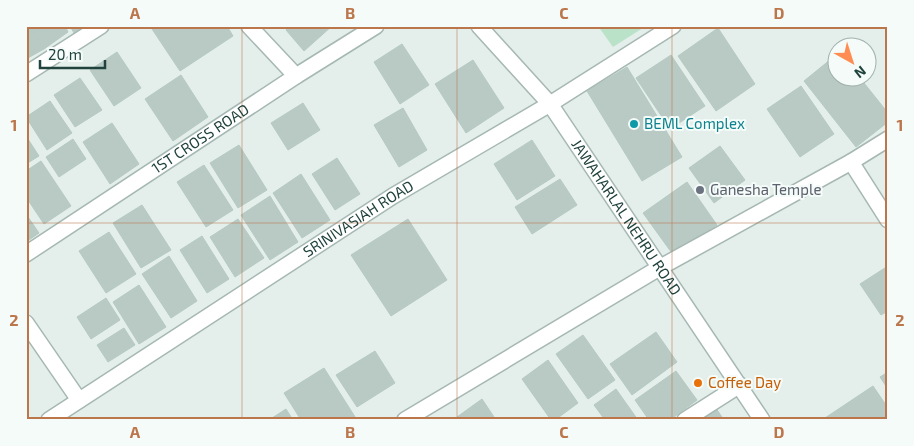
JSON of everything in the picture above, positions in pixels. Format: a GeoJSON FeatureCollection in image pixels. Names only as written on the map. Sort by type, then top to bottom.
{"type":"FeatureCollection","features":[{"type":"Feature","properties":{"kind":"street"},"geometry":{"type":"LineString","coordinates":[[26,74],[101,26]]}},
{"type":"Feature","properties":{"kind":"street"},"geometry":{"type":"LineString","coordinates":[[249,26],[296,76]]}},
{"type":"Feature","properties":{"kind":"street","name":"1ST CROSS ROAD"},"geometry":{"type":"LineString","coordinates":[[26,254],[296,76],[376,26]]}},
{"type":"Feature","properties":{"kind":"street","name":"JAWAHARLAL NEHRU ROAD"},"geometry":{"type":"LineString","coordinates":[[479,26],[550,104],[762,420]]}},
{"type":"Feature","properties":{"kind":"street","name":"SRINIVASIAH ROAD"},"geometry":{"type":"LineString","coordinates":[[49,420],[393,196],[550,104],[673,26]]}},
{"type":"Feature","properties":{"kind":"street"},"geometry":{"type":"LineString","coordinates":[[405,420],[659,268],[851,162],[888,139]]}},
{"type":"Feature","properties":{"kind":"street"},"geometry":{"type":"LineString","coordinates":[[851,162],[888,220]]}},
{"type":"Feature","properties":{"kind":"street"},"geometry":{"type":"LineString","coordinates":[[26,323],[79,400]]}},
{"type":"Feature","properties":{"kind":"street"},"geometry":{"type":"LineString","coordinates":[[685,420],[740,385]]}},
{"type":"Feature","properties":{"kind":"green space"},"geometry":{"type":"Polygon","coordinates":[[[598,26],[646,26],[613,47],[598,26]]]}},
{"type":"Feature","properties":{"kind":"building"},"geometry":{"type":"Polygon","coordinates":[[[26,26],[29,26],[44,49],[26,59],[26,26]]]}},
{"type":"Feature","properties":{"kind":"building"},"geometry":{"type":"Polygon","coordinates":[[[29,26],[65,26],[68,32],[44,49],[29,26]]]}},
{"type":"Feature","properties":{"kind":"building"},"geometry":{"type":"Polygon","coordinates":[[[70,26],[84,26],[74,33],[70,26]]]}},
{"type":"Feature","properties":{"kind":"building"},"geometry":{"type":"Polygon","coordinates":[[[150,26],[227,26],[233,36],[180,71],[150,26]]]}},
{"type":"Feature","properties":{"kind":"building"},"geometry":{"type":"Polygon","coordinates":[[[291,26],[332,26],[304,51],[286,30],[291,26]]]}},
{"type":"Feature","properties":{"kind":"building"},"geometry":{"type":"Polygon","coordinates":[[[718,28],[755,84],[716,111],[678,56],[718,28]]]}},
{"type":"Feature","properties":{"kind":"building"},"geometry":{"type":"Polygon","coordinates":[[[402,44],[429,85],[400,104],[374,62],[402,44]]]}},
{"type":"Feature","properties":{"kind":"building"},"geometry":{"type":"Polygon","coordinates":[[[117,52],[141,88],[114,106],[90,70],[117,52]]]}},
{"type":"Feature","properties":{"kind":"building"},"geometry":{"type":"Polygon","coordinates":[[[671,55],[705,106],[670,129],[636,78],[671,55]]]}},
{"type":"Feature","properties":{"kind":"building"},"geometry":{"type":"Polygon","coordinates":[[[473,60],[504,108],[466,133],[435,84],[473,60]]]}},
{"type":"Feature","properties":{"kind":"building"},"geometry":{"type":"Polygon","coordinates":[[[826,63],[826,88],[868,88],[888,113],[888,122],[856,147],[804,81],[826,63]]]}},
{"type":"Feature","properties":{"kind":"building","name":"BEML Complex"},"geometry":{"type":"Polygon","coordinates":[[[627,67],[682,157],[642,181],[587,91],[627,67]]]}},
{"type":"Feature","properties":{"kind":"building"},"geometry":{"type":"Polygon","coordinates":[[[181,75],[208,117],[173,141],[145,99],[181,75]]]}},
{"type":"Feature","properties":{"kind":"building"},"geometry":{"type":"Polygon","coordinates":[[[80,78],[102,110],[75,127],[54,95],[80,78]]]}},
{"type":"Feature","properties":{"kind":"building"},"geometry":{"type":"Polygon","coordinates":[[[801,86],[834,134],[800,157],[767,109],[801,86]]]}},
{"type":"Feature","properties":{"kind":"building"},"geometry":{"type":"Polygon","coordinates":[[[50,101],[72,133],[47,150],[26,117],[50,101]]]}},
{"type":"Feature","properties":{"kind":"building"},"geometry":{"type":"Polygon","coordinates":[[[303,103],[320,130],[288,150],[271,123],[303,103]]]}},
{"type":"Feature","properties":{"kind":"building"},"geometry":{"type":"Polygon","coordinates":[[[403,108],[427,150],[399,167],[374,125],[403,108]]]}},
{"type":"Feature","properties":{"kind":"building"},"geometry":{"type":"Polygon","coordinates":[[[112,123],[139,164],[110,184],[83,142],[112,123]]]}},
{"type":"Feature","properties":{"kind":"building"},"geometry":{"type":"Polygon","coordinates":[[[26,136],[39,156],[26,164],[26,136]]]}},
{"type":"Feature","properties":{"kind":"building"},"geometry":{"type":"Polygon","coordinates":[[[73,139],[86,159],[59,177],[46,157],[73,139]]]}},
{"type":"Feature","properties":{"kind":"building"},"geometry":{"type":"Polygon","coordinates":[[[532,140],[555,176],[517,200],[494,164],[532,140]]]}},
{"type":"Feature","properties":{"kind":"building"},"geometry":{"type":"Polygon","coordinates":[[[239,145],[267,190],[238,208],[210,163],[239,145]]]}},
{"type":"Feature","properties":{"kind":"building"},"geometry":{"type":"Polygon","coordinates":[[[720,146],[745,180],[714,203],[689,168],[720,146]]]}},
{"type":"Feature","properties":{"kind":"building"},"geometry":{"type":"Polygon","coordinates":[[[337,158],[360,194],[335,210],[312,174],[337,158]]]}},
{"type":"Feature","properties":{"kind":"building"},"geometry":{"type":"Polygon","coordinates":[[[41,161],[71,206],[44,224],[26,197],[26,171],[41,161]]]}},
{"type":"Feature","properties":{"kind":"building"},"geometry":{"type":"Polygon","coordinates":[[[204,165],[233,210],[206,227],[177,182],[204,165]]]}},
{"type":"Feature","properties":{"kind":"building"},"geometry":{"type":"Polygon","coordinates":[[[301,174],[330,220],[302,238],[273,193],[301,174]]]}},
{"type":"Feature","properties":{"kind":"building"},"geometry":{"type":"Polygon","coordinates":[[[560,179],[577,205],[532,234],[515,207],[560,179]]]}},
{"type":"Feature","properties":{"kind":"building"},"geometry":{"type":"Polygon","coordinates":[[[687,182],[717,225],[674,256],[643,213],[687,182]]]}},
{"type":"Feature","properties":{"kind":"building"},"geometry":{"type":"Polygon","coordinates":[[[270,196],[298,242],[270,260],[241,215],[270,196]]]}},
{"type":"Feature","properties":{"kind":"building"},"geometry":{"type":"Polygon","coordinates":[[[142,205],[171,250],[141,268],[113,223],[142,205]]]}},
{"type":"Feature","properties":{"kind":"building"},"geometry":{"type":"Polygon","coordinates":[[[26,214],[39,233],[26,242],[26,214]]]}},
{"type":"Feature","properties":{"kind":"building"},"geometry":{"type":"Polygon","coordinates":[[[238,219],[264,258],[235,277],[210,237],[238,219]]]}},
{"type":"Feature","properties":{"kind":"building"},"geometry":{"type":"Polygon","coordinates":[[[408,219],[447,280],[391,316],[351,255],[408,219]]]}},
{"type":"Feature","properties":{"kind":"building"},"geometry":{"type":"Polygon","coordinates":[[[109,232],[136,274],[106,293],[79,251],[109,232]]]}},
{"type":"Feature","properties":{"kind":"building"},"geometry":{"type":"Polygon","coordinates":[[[202,236],[229,279],[207,293],[180,250],[202,236]]]}},
{"type":"Feature","properties":{"kind":"building"},"geometry":{"type":"Polygon","coordinates":[[[169,256],[197,301],[171,318],[142,274],[169,256]]]}},
{"type":"Feature","properties":{"kind":"building"},"geometry":{"type":"Polygon","coordinates":[[[888,266],[888,311],[881,315],[860,284],[888,266]]]}},
{"type":"Feature","properties":{"kind":"building"},"geometry":{"type":"Polygon","coordinates":[[[139,285],[166,327],[139,344],[113,302],[139,285]]]}},
{"type":"Feature","properties":{"kind":"building"},"geometry":{"type":"Polygon","coordinates":[[[106,298],[120,320],[91,339],[77,317],[106,298]]]}},
{"type":"Feature","properties":{"kind":"building"},"geometry":{"type":"Polygon","coordinates":[[[124,328],[135,345],[108,362],[97,345],[124,328]]]}},
{"type":"Feature","properties":{"kind":"building"},"geometry":{"type":"Polygon","coordinates":[[[656,332],[677,362],[632,395],[610,364],[656,332]]]}},
{"type":"Feature","properties":{"kind":"building"},"geometry":{"type":"Polygon","coordinates":[[[583,335],[615,380],[588,399],[556,354],[583,335]]]}},
{"type":"Feature","properties":{"kind":"building"},"geometry":{"type":"Polygon","coordinates":[[[375,351],[395,383],[357,407],[336,375],[375,351]]]}},
{"type":"Feature","properties":{"kind":"building"},"geometry":{"type":"Polygon","coordinates":[[[548,360],[578,403],[555,420],[551,420],[522,379],[548,360]]]}},
{"type":"Feature","properties":{"kind":"building"},"geometry":{"type":"Polygon","coordinates":[[[324,368],[357,420],[301,420],[284,393],[324,368]]]}},
{"type":"Feature","properties":{"kind":"building"},"geometry":{"type":"Polygon","coordinates":[[[676,371],[697,400],[670,420],[649,420],[635,400],[676,371]]]}},
{"type":"Feature","properties":{"kind":"building"},"geometry":{"type":"Polygon","coordinates":[[[888,372],[888,389],[880,377],[888,372]]]}},
{"type":"Feature","properties":{"kind":"building"},"geometry":{"type":"Polygon","coordinates":[[[873,386],[888,408],[888,420],[822,420],[873,386]]]}},
{"type":"Feature","properties":{"kind":"building"},"geometry":{"type":"Polygon","coordinates":[[[616,389],[638,420],[605,420],[594,405],[616,389]]]}},
{"type":"Feature","properties":{"kind":"building"},"geometry":{"type":"Polygon","coordinates":[[[482,399],[496,420],[459,420],[457,417],[482,399]]]}},
{"type":"Feature","properties":{"kind":"building"},"geometry":{"type":"Polygon","coordinates":[[[713,404],[724,420],[689,420],[713,404]]]}},
{"type":"Feature","properties":{"kind":"building"},"geometry":{"type":"Polygon","coordinates":[[[286,409],[293,420],[269,420],[286,409]]]}},
{"type":"Feature","properties":{"kind":"place","name":"BEML Complex"},"geometry":{"type":"Point","coordinates":[634,124]}},
{"type":"Feature","properties":{"kind":"place","name":"Ganesha Temple"},"geometry":{"type":"Point","coordinates":[700,190]}},
{"type":"Feature","properties":{"kind":"place","name":"Coffee Day"},"geometry":{"type":"Point","coordinates":[698,383]}}]}
